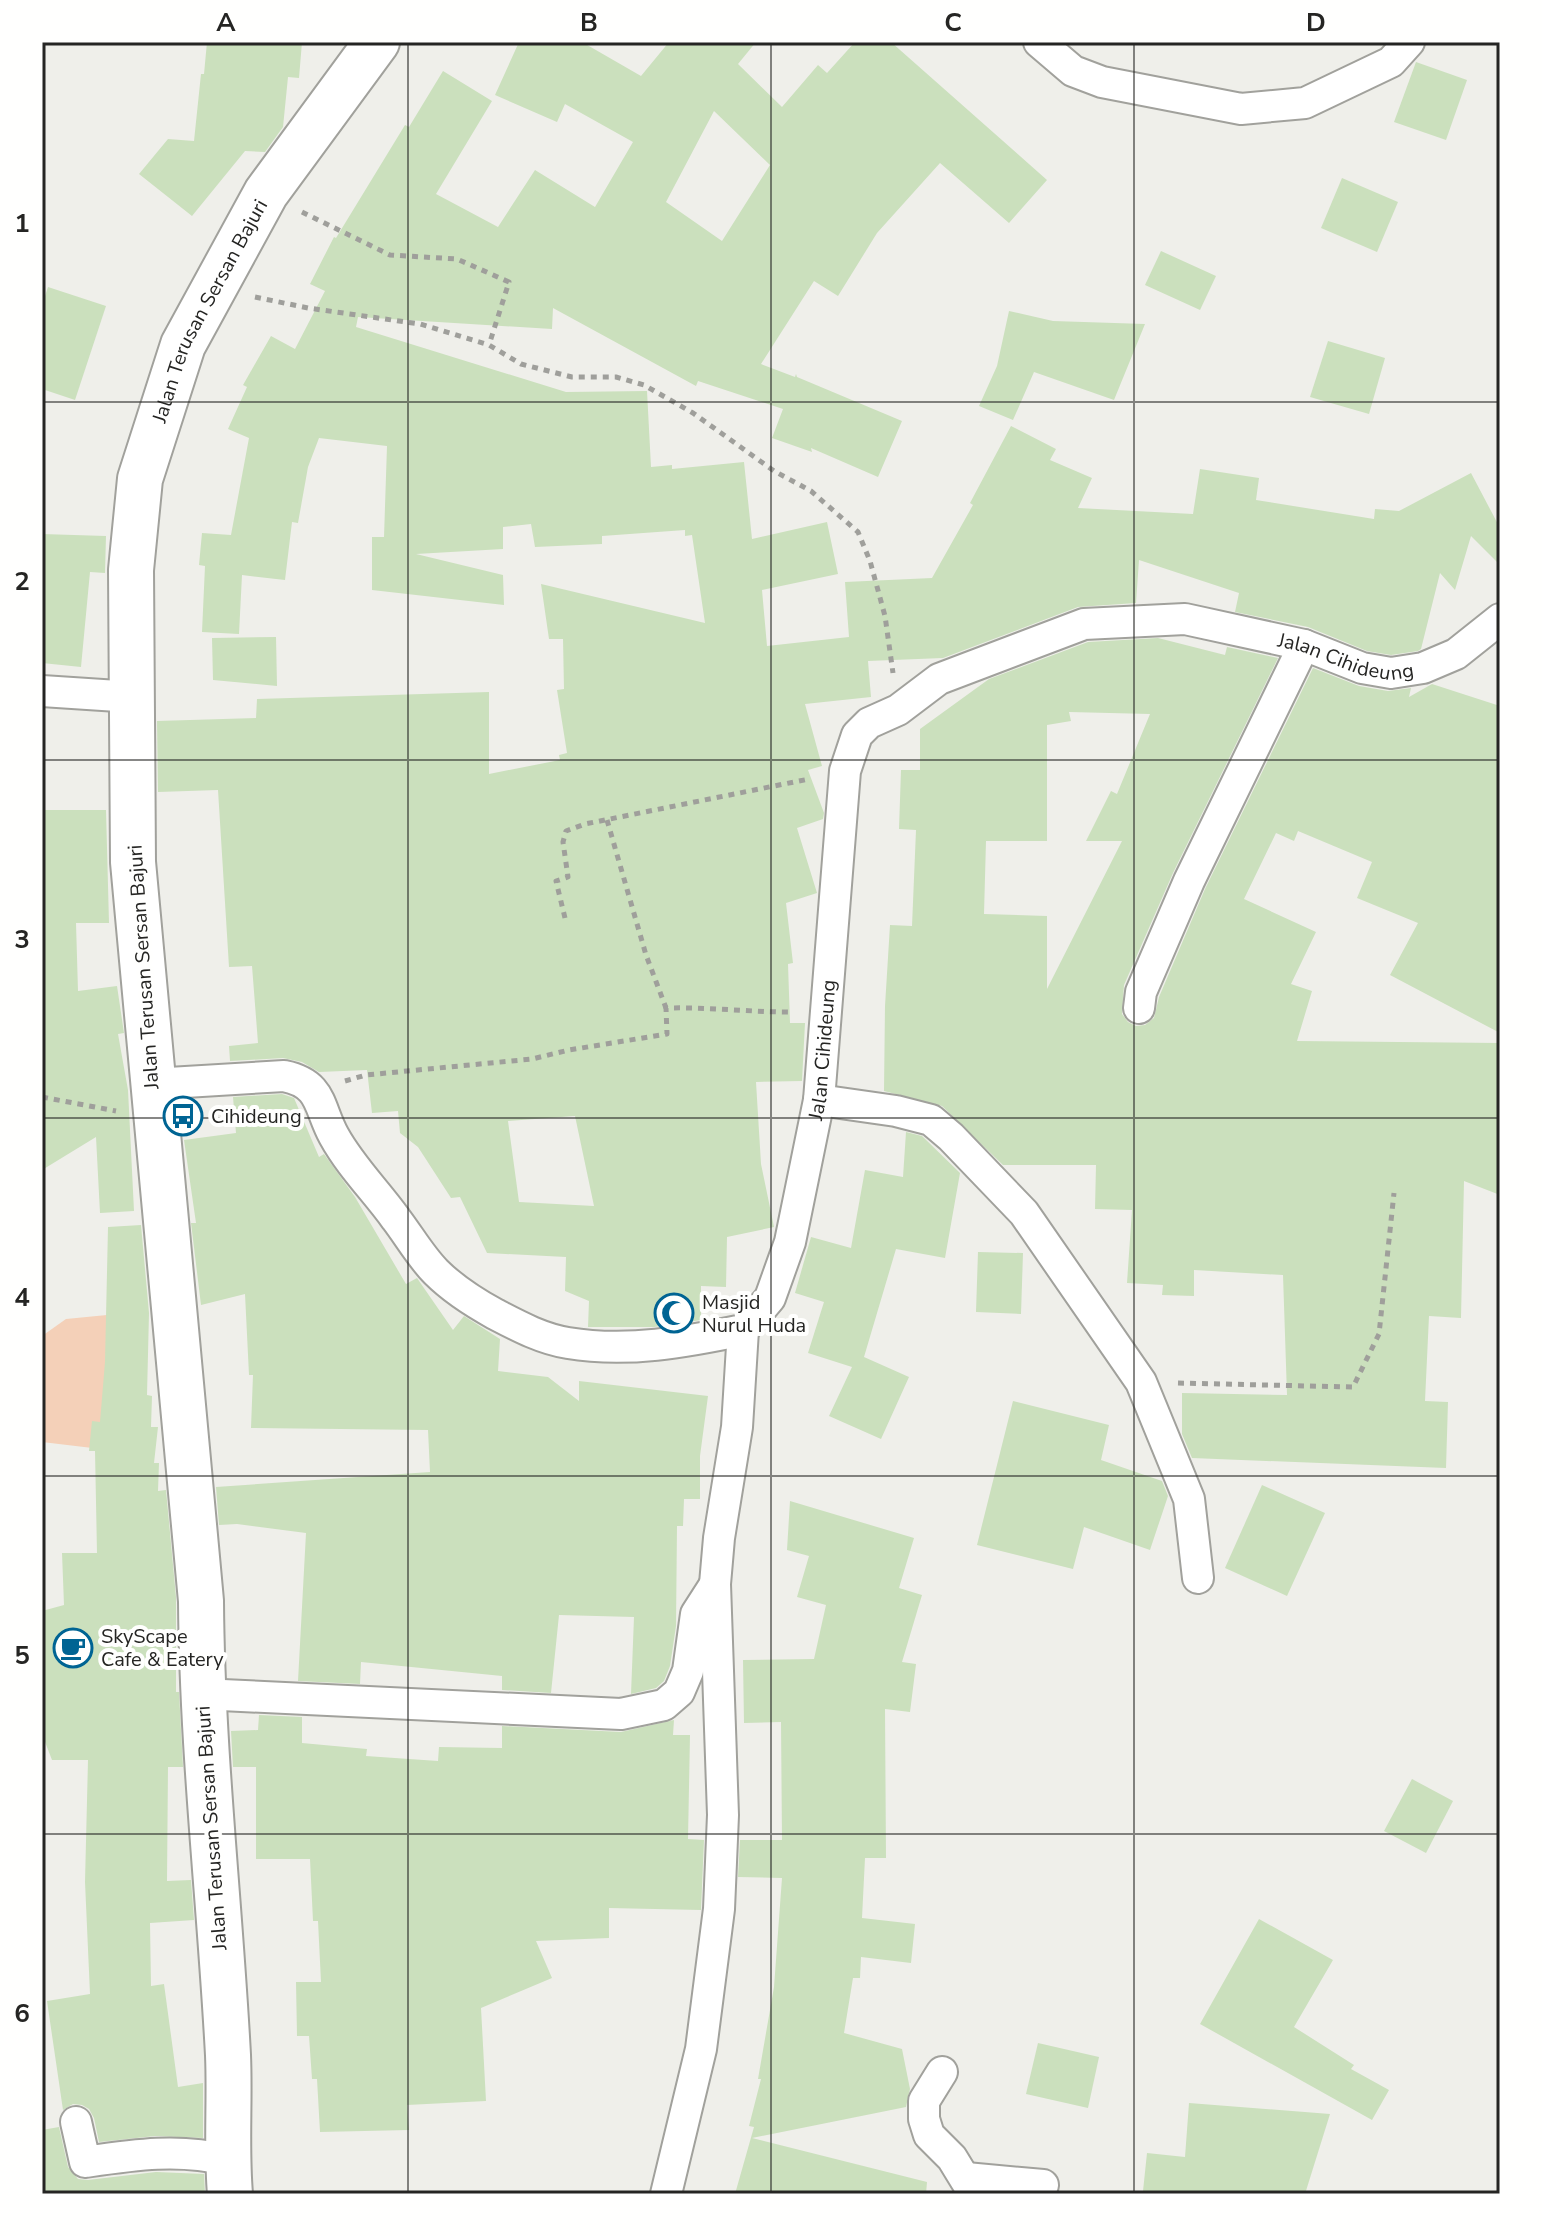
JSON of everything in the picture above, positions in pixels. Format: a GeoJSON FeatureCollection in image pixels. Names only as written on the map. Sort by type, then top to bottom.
{"type":"FeatureCollection","features":[{"type":"Feature","properties":{"kind":"main road","name":"Jalan Terusan Sersan Bajuri"},"geometry":{"type":"LineString","coordinates":[[228,2177],[228,2057],[201,1694],[201,1601],[133,862],[131,570],[140,479],[183,345],[266,193],[377,42]]}},
{"type":"Feature","properties":{"kind":"street"},"geometry":{"type":"LineString","coordinates":[[1039,42],[1073,71],[1102,82],[1241,109],[1305,103],[1391,62],[1409,42]]}},
{"type":"Feature","properties":{"kind":"street","name":"Jalan Cihideung"},"geometry":{"type":"LineString","coordinates":[[743,1330],[770,1298],[790,1242],[819,1100],[845,771],[857,735],[869,723],[898,710],[939,679],[1084,624],[1185,619],[1304,645],[1362,668],[1391,673],[1423,668],[1456,654],[1500,619]]}},
{"type":"Feature","properties":{"kind":"street"},"geometry":{"type":"LineString","coordinates":[[1139,1008],[1141,992],[1189,881],[1304,645]]}},
{"type":"Feature","properties":{"kind":"street"},"geometry":{"type":"LineString","coordinates":[[42,691],[133,697]]}},
{"type":"Feature","properties":{"kind":"street"},"geometry":{"type":"LineString","coordinates":[[154,1105],[284,1076],[300,1079],[315,1090],[334,1136],[358,1173],[395,1216],[435,1271],[477,1304],[527,1331],[567,1343],[649,1346],[743,1330],[737,1427],[719,1538],[715,1584],[723,1815],[719,1909],[701,2049],[666,2194]]}},
{"type":"Feature","properties":{"kind":"street"},"geometry":{"type":"LineString","coordinates":[[819,1100],[915,1114],[931,1120],[1024,1213],[1141,1382],[1189,1499],[1198,1578]]}},
{"type":"Feature","properties":{"kind":"street"},"geometry":{"type":"LineString","coordinates":[[201,1694],[621,1714],[664,1705],[679,1692],[688,1671],[696,1614],[715,1584]]}},
{"type":"Feature","properties":{"kind":"street"},"geometry":{"type":"LineString","coordinates":[[942,2072],[924,2101],[924,2119],[929,2135],[952,2158],[970,2186],[1043,2185]]}},
{"type":"Feature","properties":{"kind":"street"},"geometry":{"type":"LineString","coordinates":[[76,2122],[85,2162],[154,2153],[198,2153],[228,2177]]}},
{"type":"Feature","properties":{"kind":"path"},"geometry":{"type":"LineString","coordinates":[[266,193],[390,255],[457,259],[509,282],[489,345]]}},
{"type":"Feature","properties":{"kind":"path"},"geometry":{"type":"LineString","coordinates":[[218,281],[261,299],[420,324],[489,345],[521,364],[572,377],[616,377],[644,385],[693,413],[774,471],[811,491],[858,532],[870,561],[885,616],[898,710]]}},
{"type":"Feature","properties":{"kind":"path"},"geometry":{"type":"LineString","coordinates":[[565,918],[556,881],[568,877],[563,842],[566,831],[845,771]]}},
{"type":"Feature","properties":{"kind":"path"},"geometry":{"type":"LineString","coordinates":[[315,1090],[366,1075],[532,1059],[667,1034],[666,1008],[646,955],[607,820]]}},
{"type":"Feature","properties":{"kind":"path"},"geometry":{"type":"LineString","coordinates":[[666,1008],[824,1012]]}},
{"type":"Feature","properties":{"kind":"path"},"geometry":{"type":"LineString","coordinates":[[42,1097],[138,1115],[154,1105]]}},
{"type":"Feature","properties":{"kind":"path"},"geometry":{"type":"LineString","coordinates":[[1141,1382],[1353,1387],[1379,1334],[1394,1193]]}},
{"type":"Feature","properties":{"kind":"shaded area"},"geometry":{"type":"Polygon","coordinates":[[[148,1311],[126,1452],[42,1442],[42,1336],[66,1319],[148,1311]]]}},
{"type":"Feature","properties":{"kind":"building"},"geometry":{"type":"Polygon","coordinates":[[[207,42],[302,42],[299,78],[288,77],[283,127],[265,152],[245,151],[192,216],[139,174],[168,139],[194,141],[207,42]]]}},
{"type":"Feature","properties":{"kind":"building"},"geometry":{"type":"Polygon","coordinates":[[[519,42],[582,42],[641,76],[669,42],[756,42],[738,64],[782,107],[818,65],[827,73],[855,42],[891,42],[1047,180],[1009,223],[940,163],[877,233],[838,296],[814,281],[761,364],[795,377],[796,374],[902,421],[878,477],[811,448],[812,452],[772,438],[783,409],[698,381],[696,386],[553,308],[552,329],[358,317],[356,327],[566,392],[647,391],[651,467],[672,465],[672,469],[744,462],[752,539],[827,522],[838,574],[762,590],[767,646],[849,637],[845,582],[932,578],[973,505],[970,503],[1011,426],[1056,449],[1050,460],[1092,478],[1078,508],[1193,514],[1200,469],[1259,478],[1256,500],[1374,519],[1375,509],[1399,511],[1471,473],[1500,528],[1500,565],[1471,536],[1455,590],[1440,573],[1418,651],[1391,655],[1367,651],[1308,627],[1235,612],[1239,593],[1139,560],[1136,603],[1078,607],[943,658],[868,661],[871,697],[805,704],[822,766],[808,770],[824,813],[823,819],[797,828],[817,893],[786,903],[793,963],[788,964],[790,1023],[805,1023],[802,1081],[756,1082],[761,1164],[774,1227],[727,1237],[726,1287],[701,1286],[701,1320],[654,1327],[588,1327],[589,1301],[565,1291],[566,1257],[487,1253],[460,1197],[451,1198],[418,1147],[400,1133],[398,1111],[372,1113],[367,1070],[319,1072],[302,1062],[283,1058],[230,1061],[229,1046],[258,1043],[252,966],[229,967],[218,790],[158,792],[157,721],[256,718],[257,699],[489,692],[489,774],[560,760],[559,755],[567,753],[557,690],[564,689],[563,639],[549,639],[541,584],[705,623],[692,535],[685,536],[685,530],[602,536],[602,544],[535,547],[531,524],[503,527],[503,549],[416,554],[503,575],[504,605],[372,590],[372,537],[384,537],[387,446],[319,438],[308,467],[298,523],[292,522],[285,580],[242,575],[239,634],[202,632],[205,566],[199,565],[202,533],[231,535],[249,438],[228,429],[247,387],[243,385],[271,336],[295,349],[325,291],[310,284],[334,237],[443,71],[492,101],[436,194],[498,227],[535,170],[595,207],[633,142],[565,104],[557,122],[495,95],[519,42]],[[714,111],[666,202],[722,241],[770,165],[714,111]],[[575,1116],[508,1121],[519,1202],[594,1206],[575,1116]]]}},
{"type":"Feature","properties":{"kind":"building"},"geometry":{"type":"Polygon","coordinates":[[[1416,62],[1467,80],[1446,140],[1394,122],[1416,62]]]}},
{"type":"Feature","properties":{"kind":"building"},"geometry":{"type":"Polygon","coordinates":[[[1342,178],[1398,202],[1377,252],[1321,228],[1342,178]]]}},
{"type":"Feature","properties":{"kind":"building"},"geometry":{"type":"Polygon","coordinates":[[[1161,251],[1216,276],[1200,310],[1145,285],[1161,251]]]}},
{"type":"Feature","properties":{"kind":"building"},"geometry":{"type":"Polygon","coordinates":[[[48,287],[106,306],[75,400],[42,389],[42,305],[48,287]]]}},
{"type":"Feature","properties":{"kind":"building"},"geometry":{"type":"Polygon","coordinates":[[[1009,311],[1053,321],[1145,324],[1114,400],[1034,372],[1013,420],[979,406],[997,366],[1009,311]]]}},
{"type":"Feature","properties":{"kind":"building"},"geometry":{"type":"Polygon","coordinates":[[[1328,341],[1385,358],[1369,414],[1310,397],[1328,341]]]}},
{"type":"Feature","properties":{"kind":"building"},"geometry":{"type":"Polygon","coordinates":[[[42,534],[106,536],[105,573],[90,572],[81,667],[42,663],[42,534]]]}},
{"type":"Feature","properties":{"kind":"building"},"geometry":{"type":"Polygon","coordinates":[[[276,637],[277,686],[213,680],[212,638],[276,637]]]}},
{"type":"Feature","properties":{"kind":"building"},"geometry":{"type":"Polygon","coordinates":[[[1158,638],[1225,655],[1227,647],[1278,658],[1173,873],[1124,985],[1122,1014],[1136,1026],[1145,1025],[1154,1018],[1159,997],[1205,889],[1313,668],[1359,686],[1388,691],[1411,688],[1409,697],[1432,684],[1500,706],[1500,1033],[1390,975],[1418,923],[1357,898],[1372,862],[1298,831],[1294,841],[1276,833],[1244,899],[1316,932],[1291,984],[1312,991],[1297,1041],[1500,1043],[1500,1195],[1464,1181],[1461,1318],[1429,1316],[1425,1401],[1448,1402],[1446,1468],[1192,1458],[1182,1434],[1182,1393],[1287,1395],[1283,1275],[1194,1270],[1194,1296],[1162,1295],[1163,1285],[1127,1283],[1132,1210],[1095,1209],[1096,1165],[1003,1165],[942,1106],[884,1091],[890,925],[912,926],[916,830],[899,829],[901,770],[920,770],[920,729],[989,679],[1088,642],[1158,638]],[[1069,712],[1071,721],[1047,725],[1047,841],[986,841],[984,914],[1047,916],[1047,989],[1122,841],[1086,841],[1111,791],[1117,794],[1150,714],[1069,712]]]}},
{"type":"Feature","properties":{"kind":"building"},"geometry":{"type":"Polygon","coordinates":[[[42,810],[106,810],[109,923],[76,923],[78,991],[117,986],[124,1033],[118,1034],[128,1090],[134,1211],[100,1213],[96,1137],[42,1170],[42,810]]]}},
{"type":"Feature","properties":{"kind":"building"},"geometry":{"type":"Polygon","coordinates":[[[282,1094],[294,1098],[319,1157],[324,1154],[355,1197],[406,1284],[417,1278],[453,1330],[464,1316],[500,1339],[498,1371],[548,1377],[579,1401],[579,1381],[708,1396],[700,1456],[700,1499],[684,1499],[683,1526],[677,1526],[676,1626],[670,1666],[664,1681],[656,1688],[631,1694],[634,1617],[559,1615],[551,1693],[502,1690],[502,1676],[361,1662],[360,1684],[298,1681],[306,1533],[237,1524],[219,1525],[216,1487],[430,1472],[428,1430],[251,1428],[253,1375],[249,1375],[245,1294],[201,1305],[191,1223],[196,1223],[184,1140],[236,1133],[233,1097],[282,1094]]]}},
{"type":"Feature","properties":{"kind":"building"},"geometry":{"type":"Polygon","coordinates":[[[906,1132],[922,1136],[960,1173],[945,1258],[896,1249],[864,1357],[909,1377],[881,1439],[829,1416],[852,1367],[808,1353],[824,1302],[795,1293],[811,1237],[851,1248],[865,1170],[903,1177],[906,1132]]]}},
{"type":"Feature","properties":{"kind":"building"},"geometry":{"type":"Polygon","coordinates":[[[141,1225],[149,1313],[147,1395],[152,1396],[151,1427],[158,1427],[154,1463],[159,1463],[158,1491],[166,1490],[176,1597],[176,1692],[179,1692],[183,1767],[168,1767],[167,1881],[191,1880],[194,1920],[150,1923],[151,1986],[164,1984],[178,2087],[203,2083],[203,2138],[155,2136],[99,2142],[89,2109],[73,2104],[63,2110],[47,2001],[90,1994],[85,1882],[88,1760],[52,1760],[42,1734],[42,1611],[64,1605],[62,1553],[97,1553],[95,1451],[89,1451],[92,1421],[100,1422],[105,1362],[108,1227],[141,1225]]]}},
{"type":"Feature","properties":{"kind":"building"},"geometry":{"type":"Polygon","coordinates":[[[978,1252],[1023,1253],[1021,1314],[976,1312],[978,1252]]]}},
{"type":"Feature","properties":{"kind":"building"},"geometry":{"type":"Polygon","coordinates":[[[1013,1401],[1109,1425],[1101,1460],[1162,1481],[1168,1496],[1150,1550],[1084,1527],[1073,1569],[977,1545],[1013,1401]]]}},
{"type":"Feature","properties":{"kind":"building"},"geometry":{"type":"Polygon","coordinates":[[[1262,1485],[1325,1513],[1287,1596],[1225,1568],[1262,1485]]]}},
{"type":"Feature","properties":{"kind":"building"},"geometry":{"type":"Polygon","coordinates":[[[790,1501],[914,1538],[899,1588],[922,1595],[902,1662],[916,1664],[910,1712],[885,1709],[886,1858],[865,1858],[862,1918],[915,1924],[911,1963],[861,1957],[860,1978],[853,1978],[844,2033],[902,2049],[910,2089],[906,2107],[752,2138],[927,2182],[926,2194],[735,2194],[754,2127],[749,2126],[761,2079],[758,2079],[774,1987],[782,1878],[738,1877],[740,1840],[782,1840],[781,1722],[744,1723],[743,1660],[814,1659],[826,1605],[797,1597],[809,1556],[787,1550],[790,1501]]]}},
{"type":"Feature","properties":{"kind":"building"},"geometry":{"type":"Polygon","coordinates":[[[259,1715],[302,1717],[302,1743],[367,1749],[366,1756],[438,1761],[439,1747],[502,1748],[502,1726],[621,1732],[674,1720],[673,1735],[690,1735],[688,1839],[704,1840],[701,1910],[609,1908],[609,1938],[536,1941],[552,1978],[481,2008],[486,2101],[407,2105],[409,2130],[320,2132],[317,2079],[312,2079],[309,2036],[297,2036],[296,1982],[321,1982],[318,1921],[313,1921],[310,1859],[256,1859],[256,1767],[233,1767],[231,1731],[258,1730],[259,1715]]]}},
{"type":"Feature","properties":{"kind":"building"},"geometry":{"type":"Polygon","coordinates":[[[1412,1779],[1453,1801],[1426,1853],[1384,1831],[1412,1779]]]}},
{"type":"Feature","properties":{"kind":"building"},"geometry":{"type":"Polygon","coordinates":[[[1259,1919],[1333,1960],[1294,2027],[1354,2065],[1351,2069],[1389,2090],[1372,2120],[1200,2024],[1259,1919]]]}},
{"type":"Feature","properties":{"kind":"building"},"geometry":{"type":"Polygon","coordinates":[[[1038,2043],[1099,2057],[1088,2108],[1026,2094],[1038,2043]]]}},
{"type":"Feature","properties":{"kind":"building"},"geometry":{"type":"Polygon","coordinates":[[[1189,2103],[1330,2114],[1305,2194],[1172,2194],[1143,2191],[1147,2153],[1185,2157],[1189,2103]]]}},
{"type":"Feature","properties":{"kind":"building"},"geometry":{"type":"Polygon","coordinates":[[[59,2127],[68,2167],[78,2179],[156,2172],[204,2174],[205,2194],[42,2194],[42,2130],[59,2127]]]}},
{"type":"Feature","properties":{"kind":"place","name":"Cihideung"},"geometry":{"type":"Point","coordinates":[183,1116]}},
{"type":"Feature","properties":{"kind":"place","name":"Masjid Nurul Huda"},"geometry":{"type":"Point","coordinates":[674,1313]}},
{"type":"Feature","properties":{"kind":"place","name":"SkyScape Cafe & Eatery"},"geometry":{"type":"Point","coordinates":[73,1648]}}]}
